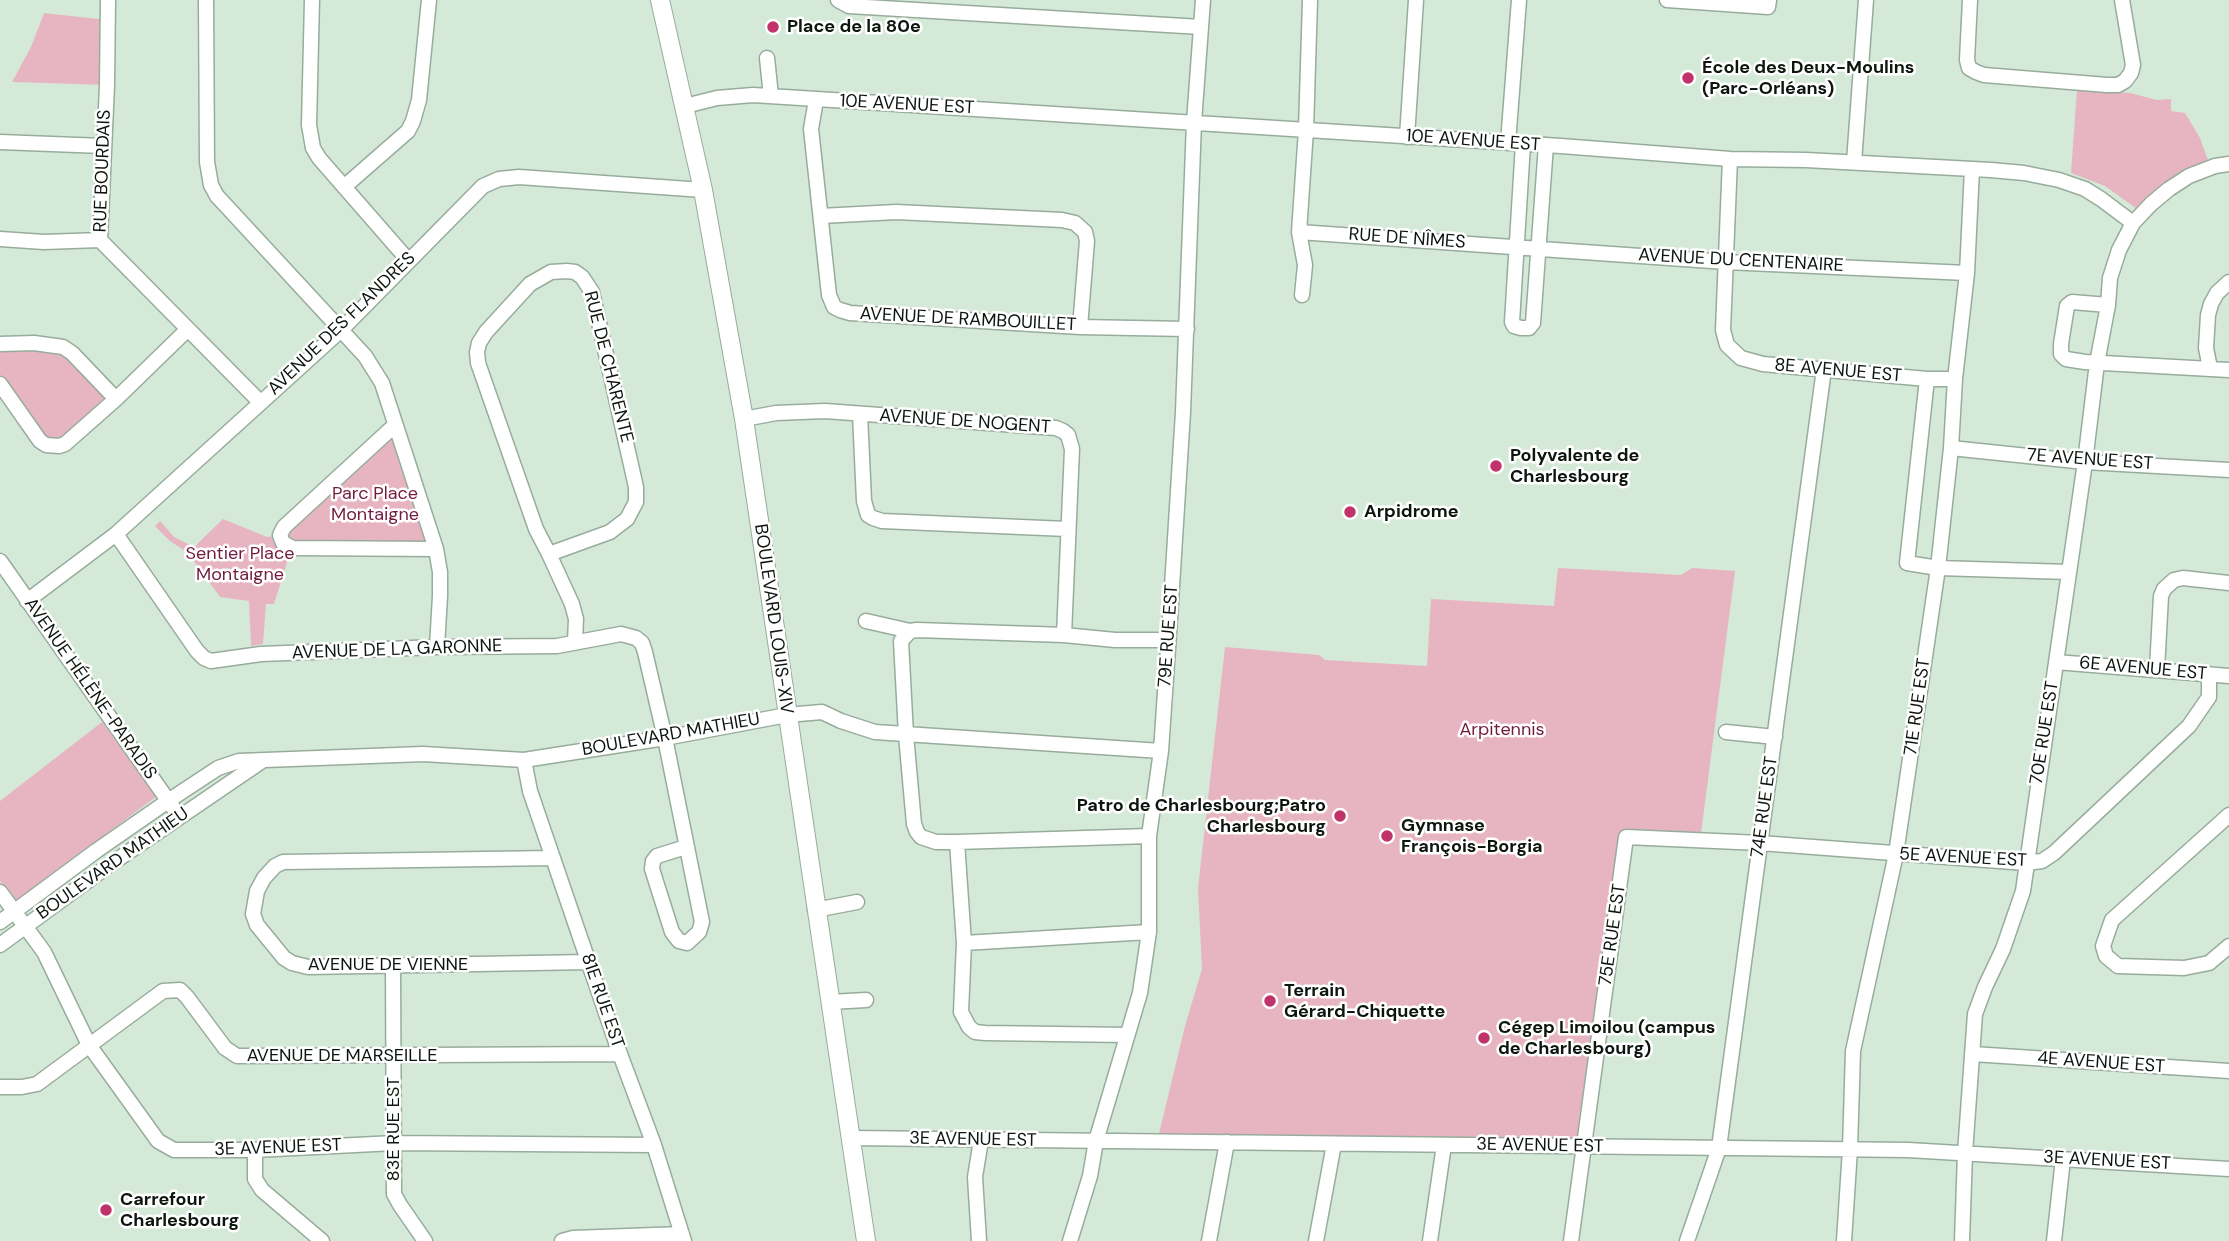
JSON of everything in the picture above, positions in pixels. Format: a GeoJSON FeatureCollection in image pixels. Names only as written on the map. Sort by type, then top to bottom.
{"type":"FeatureCollection","features":[{"type":"Feature","properties":{"kind":"main road","name":"BOULEVARD LOUIS-XIV"},"geometry":{"type":"LineString","coordinates":[[660,0],[703,190],[744,419],[866,1241]]}},
{"type":"Feature","properties":{"kind":"street","name":"RUE BOURDAIS"},"geometry":{"type":"LineString","coordinates":[[108,0],[100,240],[260,402]]}},
{"type":"Feature","properties":{"kind":"street"},"geometry":{"type":"LineString","coordinates":[[206,0],[207,162],[211,185],[217,196],[365,356],[382,383],[436,549],[440,572],[437,647]]}},
{"type":"Feature","properties":{"kind":"street"},"geometry":{"type":"LineString","coordinates":[[312,0],[309,125],[313,148],[408,260]]}},
{"type":"Feature","properties":{"kind":"street"},"geometry":{"type":"LineString","coordinates":[[344,187],[408,131],[413,121],[419,100],[429,0]]}},
{"type":"Feature","properties":{"kind":"street"},"geometry":{"type":"LineString","coordinates":[[838,0],[849,6],[1201,27]]}},
{"type":"Feature","properties":{"kind":"street","name":"79E RUE EST"},"geometry":{"type":"LineString","coordinates":[[1070,1241],[1090,1176],[1096,1141],[1140,993],[1149,932],[1149,836],[1161,751],[1203,0]]}},
{"type":"Feature","properties":{"kind":"street"},"geometry":{"type":"LineString","coordinates":[[1302,295],[1305,265],[1299,232],[1306,130],[1310,0]]}},
{"type":"Feature","properties":{"kind":"street"},"geometry":{"type":"LineString","coordinates":[[1407,137],[1416,0]]}},
{"type":"Feature","properties":{"kind":"street"},"geometry":{"type":"LineString","coordinates":[[1519,0],[1516,247],[1511,322],[1521,328],[1529,328],[1533,323],[1546,145]]}},
{"type":"Feature","properties":{"kind":"street"},"geometry":{"type":"LineString","coordinates":[[1667,0],[1768,3]]}},
{"type":"Feature","properties":{"kind":"street"},"geometry":{"type":"LineString","coordinates":[[1854,162],[1866,0]]}},
{"type":"Feature","properties":{"kind":"street"},"geometry":{"type":"LineString","coordinates":[[1970,0],[1967,61],[1969,68],[1984,75],[2118,85],[2131,73],[2133,65],[2123,0]]}},
{"type":"Feature","properties":{"kind":"street"},"geometry":{"type":"LineString","coordinates":[[767,58],[771,96]]}},
{"type":"Feature","properties":{"kind":"street","name":"10E AVENUE EST"},"geometry":{"type":"LineString","coordinates":[[685,106],[717,98],[752,95],[1730,159],[1854,162],[2024,173],[2059,180],[2085,190],[2133,223]]}},
{"type":"Feature","properties":{"kind":"street","name":"AVENUE DE RAMBOUILLET"},"geometry":{"type":"LineString","coordinates":[[816,100],[811,130],[830,301],[840,310],[850,313],[1080,327],[1186,329]]}},
{"type":"Feature","properties":{"kind":"street"},"geometry":{"type":"LineString","coordinates":[[0,142],[103,146]]}},
{"type":"Feature","properties":{"kind":"street"},"geometry":{"type":"LineString","coordinates":[[1726,262],[1730,159]]}},
{"type":"Feature","properties":{"kind":"street"},"geometry":{"type":"LineString","coordinates":[[2133,223],[2151,204],[2179,183],[2215,166],[2229,164]]}},
{"type":"Feature","properties":{"kind":"street","name":"71E RUE EST"},"geometry":{"type":"LineString","coordinates":[[1844,1241],[1853,1051],[1896,854],[1938,568],[1967,273],[1972,169]]}},
{"type":"Feature","properties":{"kind":"street","name":"AVENUE DES FLANDRES"},"geometry":{"type":"LineString","coordinates":[[27,601],[116,534],[341,330],[483,186],[499,179],[519,177],[703,190]]}},
{"type":"Feature","properties":{"kind":"street"},"geometry":{"type":"LineString","coordinates":[[821,216],[896,212],[1062,220],[1075,223],[1085,232],[1087,241],[1080,327]]}},
{"type":"Feature","properties":{"kind":"street","name":"70E RUE EST"},"geometry":{"type":"LineString","coordinates":[[1962,1241],[1975,1014],[2003,949],[2023,891],[2110,278],[2119,250],[2133,223]]}},
{"type":"Feature","properties":{"kind":"street","name":"RUE DE NÎMES"},"geometry":{"type":"LineString","coordinates":[[1299,232],[1516,247]]}},
{"type":"Feature","properties":{"kind":"street"},"geometry":{"type":"LineString","coordinates":[[0,239],[44,242],[100,240]]}},
{"type":"Feature","properties":{"kind":"street","name":"AVENUE DU CENTENAIRE"},"geometry":{"type":"LineString","coordinates":[[1516,247],[1726,262],[1967,273]]}},
{"type":"Feature","properties":{"kind":"street","name":"8E AVENUE EST"},"geometry":{"type":"LineString","coordinates":[[1726,262],[1723,330],[1727,345],[1741,358],[1763,364],[1927,379],[1955,379]]}},
{"type":"Feature","properties":{"kind":"street","name":"RUE DE CHARENTE"},"geometry":{"type":"LineString","coordinates":[[549,554],[610,531],[627,519],[636,502],[636,487],[592,292],[582,277],[567,271],[551,272],[530,284],[485,332],[477,352],[478,363],[536,529],[572,604],[576,619],[575,642]]}},
{"type":"Feature","properties":{"kind":"street"},"geometry":{"type":"LineString","coordinates":[[2210,368],[2206,348],[2208,315],[2217,293],[2229,282]]}},
{"type":"Feature","properties":{"kind":"street"},"geometry":{"type":"LineString","coordinates":[[2108,305],[2072,302],[2066,311],[2061,354],[2066,359],[2229,370]]}},
{"type":"Feature","properties":{"kind":"street"},"geometry":{"type":"LineString","coordinates":[[0,384],[40,442],[52,446],[65,444],[187,330]]}},
{"type":"Feature","properties":{"kind":"street"},"geometry":{"type":"LineString","coordinates":[[0,344],[34,343],[63,347],[116,399]]}},
{"type":"Feature","properties":{"kind":"street","name":"74E RUE EST"},"geometry":{"type":"LineString","coordinates":[[1687,1241],[1719,1148],[1824,369]]}},
{"type":"Feature","properties":{"kind":"street"},"geometry":{"type":"LineString","coordinates":[[1927,379],[1907,564],[1938,568],[2069,572]]}},
{"type":"Feature","properties":{"kind":"street","name":"AVENUE DE NOGENT"},"geometry":{"type":"LineString","coordinates":[[744,419],[776,413],[825,411],[1056,428],[1063,431],[1068,435],[1072,449],[1064,635]]}},
{"type":"Feature","properties":{"kind":"street"},"geometry":{"type":"LineString","coordinates":[[860,414],[864,500],[868,515],[873,518],[882,521],[1067,529]]}},
{"type":"Feature","properties":{"kind":"street"},"geometry":{"type":"LineString","coordinates":[[394,426],[284,527],[280,535],[283,543],[293,548],[436,549]]}},
{"type":"Feature","properties":{"kind":"street","name":"7E AVENUE EST"},"geometry":{"type":"LineString","coordinates":[[1951,448],[2085,462],[2229,470]]}},
{"type":"Feature","properties":{"kind":"street","name":"AVENUE DE LA GARONNE"},"geometry":{"type":"LineString","coordinates":[[116,534],[197,651],[211,661],[261,654],[437,647],[557,646],[621,634],[636,638],[642,643],[665,738]]}},
{"type":"Feature","properties":{"kind":"street","name":"AVENUE HÉLÈNE-PARADIS"},"geometry":{"type":"LineString","coordinates":[[0,561],[180,818]]}},
{"type":"Feature","properties":{"kind":"street"},"geometry":{"type":"LineString","coordinates":[[2157,669],[2161,596],[2164,589],[2174,580],[2183,578],[2229,583]]}},
{"type":"Feature","properties":{"kind":"street"},"geometry":{"type":"LineString","coordinates":[[866,621],[909,631],[1168,640]]}},
{"type":"Feature","properties":{"kind":"street"},"geometry":{"type":"LineString","coordinates":[[909,631],[901,641],[901,649],[906,735],[917,832],[936,842],[1149,836]]}},
{"type":"Feature","properties":{"kind":"street","name":"6E AVENUE EST"},"geometry":{"type":"LineString","coordinates":[[2056,662],[2229,676]]}},
{"type":"Feature","properties":{"kind":"street","name":"5E AVENUE EST"},"geometry":{"type":"LineString","coordinates":[[1626,837],[1760,843],[2025,863],[2042,861],[2054,853],[2189,726],[2209,697],[2209,674]]}},
{"type":"Feature","properties":{"kind":"street","name":"BOULEVARD MATHIEU"},"geometry":{"type":"LineString","coordinates":[[0,922],[168,801],[218,768],[239,761],[423,754],[524,760],[787,715],[822,712],[875,732],[1161,751]]}},
{"type":"Feature","properties":{"kind":"street"},"geometry":{"type":"LineString","coordinates":[[1726,732],[1775,737]]}},
{"type":"Feature","properties":{"kind":"street"},"geometry":{"type":"LineString","coordinates":[[665,738],[702,922],[699,932],[687,943],[679,941],[673,932],[652,869],[657,856],[686,847]]}},
{"type":"Feature","properties":{"kind":"street","name":"81E RUE EST"},"geometry":{"type":"LineString","coordinates":[[524,760],[530,791],[654,1145],[683,1238]]}},
{"type":"Feature","properties":{"kind":"street","name":"BOULEVARD MATHIEU"},"geometry":{"type":"LineString","coordinates":[[0,945],[108,866],[262,761]]}},
{"type":"Feature","properties":{"kind":"street"},"geometry":{"type":"LineString","coordinates":[[2229,815],[2112,920],[2103,946],[2106,956],[2119,966],[2185,968],[2209,963],[2229,946]]}},
{"type":"Feature","properties":{"kind":"street","name":"75E RUE EST"},"geometry":{"type":"LineString","coordinates":[[1571,1241],[1626,837]]}},
{"type":"Feature","properties":{"kind":"street"},"geometry":{"type":"LineString","coordinates":[[957,842],[964,943],[961,1012],[964,1020],[975,1032],[1127,1035]]}},
{"type":"Feature","properties":{"kind":"street","name":"AVENUE DE VIENNE"},"geometry":{"type":"LineString","coordinates":[[553,858],[283,862],[264,878],[257,891],[253,914],[257,925],[284,958],[308,967],[589,962]]}},
{"type":"Feature","properties":{"kind":"street","name":"3E AVENUE EST"},"geometry":{"type":"LineString","coordinates":[[0,892],[44,953],[89,1045],[158,1140],[174,1150],[255,1150],[395,1143],[654,1145]]}},
{"type":"Feature","properties":{"kind":"street"},"geometry":{"type":"LineString","coordinates":[[815,910],[857,902]]}},
{"type":"Feature","properties":{"kind":"street"},"geometry":{"type":"LineString","coordinates":[[964,943],[1149,932]]}},
{"type":"Feature","properties":{"kind":"street","name":"83E RUE EST"},"geometry":{"type":"LineString","coordinates":[[393,965],[394,1194],[425,1241]]}},
{"type":"Feature","properties":{"kind":"street","name":"AVENUE DE MARSEILLE"},"geometry":{"type":"LineString","coordinates":[[0,1087],[37,1084],[163,991],[180,990],[225,1048],[237,1056],[620,1054]]}},
{"type":"Feature","properties":{"kind":"street"},"geometry":{"type":"LineString","coordinates":[[830,1002],[866,1000]]}},
{"type":"Feature","properties":{"kind":"street","name":"4E AVENUE EST"},"geometry":{"type":"LineString","coordinates":[[1973,1054],[2229,1071]]}},
{"type":"Feature","properties":{"kind":"street","name":"3E AVENUE EST"},"geometry":{"type":"LineString","coordinates":[[851,1138],[1850,1149],[2229,1169]]}},
{"type":"Feature","properties":{"kind":"street"},"geometry":{"type":"LineString","coordinates":[[979,1241],[975,1177],[981,1140]]}},
{"type":"Feature","properties":{"kind":"street"},"geometry":{"type":"LineString","coordinates":[[1209,1241],[1227,1142]]}},
{"type":"Feature","properties":{"kind":"street"},"geometry":{"type":"LineString","coordinates":[[1316,1241],[1334,1144]]}},
{"type":"Feature","properties":{"kind":"street"},"geometry":{"type":"LineString","coordinates":[[1430,1241],[1444,1145]]}},
{"type":"Feature","properties":{"kind":"street"},"geometry":{"type":"LineString","coordinates":[[255,1150],[255,1179],[262,1190],[322,1241]]}},
{"type":"Feature","properties":{"kind":"street"},"geometry":{"type":"LineString","coordinates":[[2054,1241],[2063,1159]]}},
{"type":"Feature","properties":{"kind":"street"},"geometry":{"type":"LineString","coordinates":[[562,1241],[573,1238],[683,1238]]}},
{"type":"Feature","properties":{"kind":"green space"},"geometry":{"type":"Polygon","coordinates":[[[44,13],[108,20],[107,85],[12,82],[31,47],[44,13]]]}},
{"type":"Feature","properties":{"kind":"green space"},"geometry":{"type":"Polygon","coordinates":[[[2077,90],[2130,93],[2157,100],[2171,99],[2171,111],[2185,113],[2200,138],[2209,163],[2137,209],[2105,186],[2071,173],[2077,90]]]}},
{"type":"Feature","properties":{"kind":"green space"},"geometry":{"type":"Polygon","coordinates":[[[0,344],[59,346],[116,399],[52,446],[0,384],[0,344]]]}},
{"type":"Feature","properties":{"kind":"green space","name":"Parc Place Montaigne"},"geometry":{"type":"Polygon","coordinates":[[[394,426],[436,549],[293,548],[274,604],[266,604],[263,644],[251,646],[249,601],[220,597],[188,553],[170,541],[155,526],[160,521],[174,537],[194,547],[223,519],[267,537],[280,535],[394,426]]]}},
{"type":"Feature","properties":{"kind":"green space","name":"Arpitennis"},"geometry":{"type":"Polygon","coordinates":[[[1558,568],[1681,575],[1692,568],[1735,571],[1700,841],[1627,837],[1584,1146],[1157,1142],[1185,1026],[1202,969],[1198,888],[1225,647],[1319,655],[1325,660],[1427,666],[1431,599],[1554,606],[1558,568]]]}},
{"type":"Feature","properties":{"kind":"green space"},"geometry":{"type":"Polygon","coordinates":[[[102,722],[157,796],[16,901],[0,881],[0,801],[102,722]]]}},
{"type":"Feature","properties":{"kind":"place","name":"Place de la 80e"},"geometry":{"type":"Point","coordinates":[773,27]}},
{"type":"Feature","properties":{"kind":"place","name":"École des Deux-Moulins (Parc-Orléans)"},"geometry":{"type":"Point","coordinates":[1688,78]}},
{"type":"Feature","properties":{"kind":"place","name":"Polyvalente de Charlesbourg"},"geometry":{"type":"Point","coordinates":[1496,466]}},
{"type":"Feature","properties":{"kind":"place","name":"Arpidrome"},"geometry":{"type":"Point","coordinates":[1350,512]}},
{"type":"Feature","properties":{"kind":"place","name":"Patro de Charlesbourg;Patro Charlesbourg"},"geometry":{"type":"Point","coordinates":[1340,816]}},
{"type":"Feature","properties":{"kind":"place","name":"Gymnase François-Borgia"},"geometry":{"type":"Point","coordinates":[1387,836]}},
{"type":"Feature","properties":{"kind":"place","name":"Terrain Gérard-Chiquette"},"geometry":{"type":"Point","coordinates":[1270,1001]}},
{"type":"Feature","properties":{"kind":"place","name":"Cégep Limoilou (campus de Charlesbourg)"},"geometry":{"type":"Point","coordinates":[1484,1038]}},
{"type":"Feature","properties":{"kind":"place","name":"Carrefour Charlesbourg"},"geometry":{"type":"Point","coordinates":[106,1210]}},
{"type":"Feature","properties":{"kind":"park label","name":"Sentier Place Montaigne"},"geometry":{"type":"Point","coordinates":[240,564]}}]}
